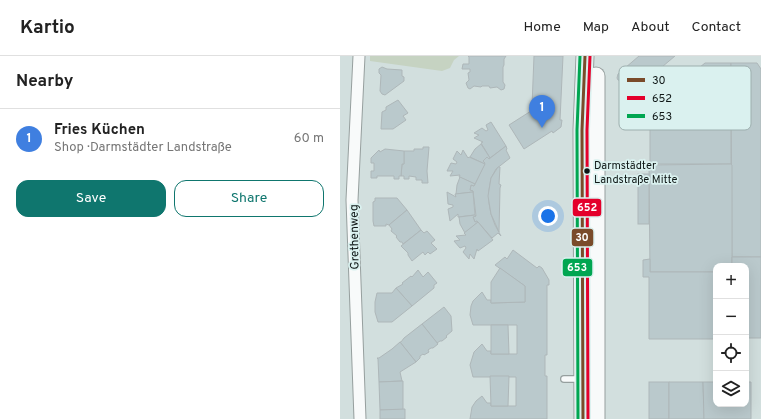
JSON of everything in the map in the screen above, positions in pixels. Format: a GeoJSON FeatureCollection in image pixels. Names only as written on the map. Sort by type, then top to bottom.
{"type":"FeatureCollection","features":[{"type":"Feature","properties":{"kind":"main road"},"geometry":{"type":"LineString","coordinates":[[585,56],[582,130],[590,379],[596,419]]}},
{"type":"Feature","properties":{"kind":"main road"},"geometry":{"type":"LineString","coordinates":[[583,419],[590,379],[596,56]]}},
{"type":"Feature","properties":{"kind":"street","name":"Grethenweg"},"geometry":{"type":"LineString","coordinates":[[359,56],[352,200],[360,419]]}},
{"type":"Feature","properties":{"kind":"lane"},"geometry":{"type":"LineString","coordinates":[[564,379],[590,379]]}},
{"type":"Feature","properties":{"kind":"green space"},"geometry":{"type":"Polygon","coordinates":[[[370,56],[459,56],[454,60],[450,68],[442,71],[370,61],[370,56]]]}},
{"type":"Feature","properties":{"kind":"building"},"geometry":{"type":"Polygon","coordinates":[[[468,56],[506,56],[503,67],[504,89],[501,90],[497,87],[490,88],[489,86],[474,86],[470,89],[468,88],[466,83],[469,80],[468,73],[470,72],[470,69],[462,69],[463,64],[469,64],[468,56]]]}},
{"type":"Feature","properties":{"kind":"building"},"geometry":{"type":"Polygon","coordinates":[[[534,56],[563,56],[560,120],[562,120],[561,127],[524,149],[509,125],[535,107],[532,106],[534,56]]]}},
{"type":"Feature","properties":{"kind":"building"},"geometry":{"type":"Polygon","coordinates":[[[639,56],[675,56],[663,66],[627,66],[639,56]]]}},
{"type":"Feature","properties":{"kind":"building"},"geometry":{"type":"Polygon","coordinates":[[[705,63],[731,63],[731,66],[701,66],[705,63]]]}},
{"type":"Feature","properties":{"kind":"building"},"geometry":{"type":"Polygon","coordinates":[[[731,63],[757,63],[761,69],[761,257],[732,257],[731,130],[751,130],[751,66],[731,66],[731,63]]]}},
{"type":"Feature","properties":{"kind":"building"},"geometry":{"type":"Polygon","coordinates":[[[382,67],[387,69],[402,70],[402,76],[404,77],[404,81],[385,95],[380,91],[381,75],[379,73],[379,69],[382,67]]]}},
{"type":"Feature","properties":{"kind":"building"},"geometry":{"type":"Polygon","coordinates":[[[398,100],[408,113],[403,116],[406,120],[393,129],[381,129],[382,112],[386,110],[386,107],[398,100]]]}},
{"type":"Feature","properties":{"kind":"building"},"geometry":{"type":"Polygon","coordinates":[[[491,122],[506,146],[490,158],[481,143],[483,142],[474,138],[479,135],[474,133],[482,128],[486,131],[488,130],[486,125],[491,122]]]}},
{"type":"Feature","properties":{"kind":"building"},"geometry":{"type":"Polygon","coordinates":[[[650,130],[731,130],[731,164],[650,164],[650,130]]]}},
{"type":"Feature","properties":{"kind":"building"},"geometry":{"type":"Polygon","coordinates":[[[481,144],[490,158],[489,159],[487,157],[483,161],[485,164],[470,157],[475,149],[481,144]]]}},
{"type":"Feature","properties":{"kind":"building"},"geometry":{"type":"Polygon","coordinates":[[[506,146],[506,150],[510,158],[496,169],[491,178],[489,190],[491,214],[501,236],[498,233],[492,238],[477,221],[475,222],[473,217],[476,216],[473,191],[470,190],[471,185],[474,186],[485,163],[483,161],[487,157],[489,159],[506,146]]]}},
{"type":"Feature","properties":{"kind":"building"},"geometry":{"type":"Polygon","coordinates":[[[423,147],[429,147],[427,171],[428,183],[422,183],[422,180],[416,180],[416,177],[409,176],[409,179],[404,179],[404,176],[401,176],[402,164],[404,164],[404,151],[414,151],[414,149],[423,149],[423,147]]]}},
{"type":"Feature","properties":{"kind":"building"},"geometry":{"type":"Polygon","coordinates":[[[385,149],[404,151],[404,164],[402,164],[401,176],[399,176],[399,179],[394,179],[394,176],[377,176],[377,178],[371,178],[371,171],[374,171],[374,163],[371,163],[371,158],[379,150],[380,152],[385,149]]]}},
{"type":"Feature","properties":{"kind":"building"},"geometry":{"type":"Polygon","coordinates":[[[463,150],[468,158],[469,157],[485,164],[475,184],[459,177],[460,175],[450,176],[453,171],[447,171],[451,163],[456,164],[457,162],[453,159],[457,151],[461,155],[463,150]]]}},
{"type":"Feature","properties":{"kind":"building"},"geometry":{"type":"Polygon","coordinates":[[[649,165],[732,165],[732,263],[713,263],[713,272],[650,272],[649,165]]]}},
{"type":"Feature","properties":{"kind":"building"},"geometry":{"type":"Polygon","coordinates":[[[498,167],[500,167],[499,184],[501,185],[499,232],[491,214],[488,196],[491,178],[498,167]]]}},
{"type":"Feature","properties":{"kind":"building"},"geometry":{"type":"Polygon","coordinates":[[[638,174],[649,174],[649,224],[638,224],[638,174]]]}},
{"type":"Feature","properties":{"kind":"building"},"geometry":{"type":"Polygon","coordinates":[[[460,177],[475,184],[474,186],[471,185],[470,190],[473,192],[456,194],[460,177]]]}},
{"type":"Feature","properties":{"kind":"building"},"geometry":{"type":"Polygon","coordinates":[[[447,192],[456,197],[455,194],[473,192],[475,215],[458,217],[458,214],[450,221],[448,209],[453,207],[453,205],[448,204],[447,192]]]}},
{"type":"Feature","properties":{"kind":"building"},"geometry":{"type":"Polygon","coordinates":[[[375,198],[397,198],[407,210],[389,225],[374,226],[373,202],[375,201],[375,198]]]}},
{"type":"Feature","properties":{"kind":"building"},"geometry":{"type":"Polygon","coordinates":[[[407,210],[421,230],[403,244],[391,231],[392,229],[389,225],[407,210]]]}},
{"type":"Feature","properties":{"kind":"building"},"geometry":{"type":"Polygon","coordinates":[[[476,216],[473,217],[475,222],[478,222],[465,233],[460,224],[459,217],[476,216]]]}},
{"type":"Feature","properties":{"kind":"building"},"geometry":{"type":"Polygon","coordinates":[[[478,222],[493,240],[478,251],[477,249],[474,259],[470,254],[469,259],[463,252],[466,248],[465,246],[460,248],[454,241],[460,240],[456,236],[466,235],[464,233],[478,222]]]}},
{"type":"Feature","properties":{"kind":"building"},"geometry":{"type":"Polygon","coordinates":[[[421,230],[424,233],[427,231],[435,240],[431,243],[437,249],[430,254],[428,252],[425,255],[423,252],[412,261],[408,253],[401,246],[421,230]]]}},
{"type":"Feature","properties":{"kind":"building"},"geometry":{"type":"Polygon","coordinates":[[[513,250],[537,268],[539,266],[542,268],[549,280],[549,285],[547,285],[547,355],[545,355],[545,376],[547,376],[547,419],[470,419],[472,407],[482,396],[487,403],[491,403],[491,406],[516,406],[516,377],[473,377],[470,365],[474,352],[482,344],[487,351],[491,351],[491,354],[517,354],[517,325],[473,325],[470,315],[473,301],[482,292],[487,300],[491,300],[491,303],[525,302],[525,286],[495,265],[505,257],[507,259],[513,250]]]}},
{"type":"Feature","properties":{"kind":"building"},"geometry":{"type":"Polygon","coordinates":[[[732,257],[761,257],[761,338],[749,338],[749,263],[732,263],[732,257]]]}},
{"type":"Feature","properties":{"kind":"building"},"geometry":{"type":"Polygon","coordinates":[[[650,259],[650,272],[713,272],[713,339],[649,339],[649,277],[643,277],[643,260],[650,259]]]}},
{"type":"Feature","properties":{"kind":"building"},"geometry":{"type":"Polygon","coordinates":[[[500,268],[525,286],[525,302],[491,303],[491,282],[500,268]]]}},
{"type":"Feature","properties":{"kind":"building"},"geometry":{"type":"Polygon","coordinates":[[[418,270],[423,277],[428,272],[437,283],[434,285],[434,288],[412,306],[396,288],[403,284],[402,283],[411,276],[412,277],[418,270]]]}},
{"type":"Feature","properties":{"kind":"building"},"geometry":{"type":"Polygon","coordinates":[[[396,288],[412,306],[392,322],[378,322],[375,312],[377,293],[392,293],[396,288]]]}},
{"type":"Feature","properties":{"kind":"building"},"geometry":{"type":"Polygon","coordinates":[[[444,307],[451,316],[452,331],[442,341],[437,343],[422,324],[444,307]]]}},
{"type":"Feature","properties":{"kind":"building"},"geometry":{"type":"Polygon","coordinates":[[[422,324],[438,344],[428,350],[429,352],[420,356],[416,362],[400,342],[422,324]]]}},
{"type":"Feature","properties":{"kind":"building"},"geometry":{"type":"Polygon","coordinates":[[[491,325],[508,325],[509,354],[491,354],[491,325]]]}},
{"type":"Feature","properties":{"kind":"building"},"geometry":{"type":"Polygon","coordinates":[[[400,342],[416,362],[400,372],[402,381],[379,382],[377,358],[400,342]]]}},
{"type":"Feature","properties":{"kind":"building"},"geometry":{"type":"Polygon","coordinates":[[[490,376],[509,376],[508,406],[491,406],[490,376]]]}},
{"type":"Feature","properties":{"kind":"building"},"geometry":{"type":"Polygon","coordinates":[[[403,381],[403,410],[380,410],[379,382],[403,381]]]}},
{"type":"Feature","properties":{"kind":"building"},"geometry":{"type":"Polygon","coordinates":[[[649,382],[669,382],[669,419],[649,419],[649,382]]]}},
{"type":"Feature","properties":{"kind":"building"},"geometry":{"type":"Polygon","coordinates":[[[669,382],[703,382],[704,419],[669,419],[669,382]]]}},
{"type":"Feature","properties":{"kind":"building"},"geometry":{"type":"Polygon","coordinates":[[[703,382],[713,382],[713,407],[749,407],[749,382],[751,382],[751,419],[704,419],[703,382]]]}},
{"type":"Feature","properties":{"kind":"building"},"geometry":{"type":"Polygon","coordinates":[[[405,409],[405,419],[380,419],[380,410],[405,409]]]}},
{"type":"Feature","properties":{"kind":"transit line","name":"653"},"geometry":{"type":"LineString","coordinates":[[578,419],[577,130],[580,56]]}},
{"type":"Feature","properties":{"kind":"transit line","name":"30"},"geometry":{"type":"LineString","coordinates":[[583,419],[582,130],[585,56]]}},
{"type":"Feature","properties":{"kind":"transit line","name":"652"},"geometry":{"type":"LineString","coordinates":[[588,419],[587,130],[590,56]]}},
{"type":"Feature","properties":{"kind":"place","name":"Fries Küchen"},"geometry":{"type":"Point","coordinates":[542,128]}},
{"type":"Feature","properties":{"kind":"place","name":"Darmstädter Landstraße Mitte"},"geometry":{"type":"Point","coordinates":[587,171]}}]}
